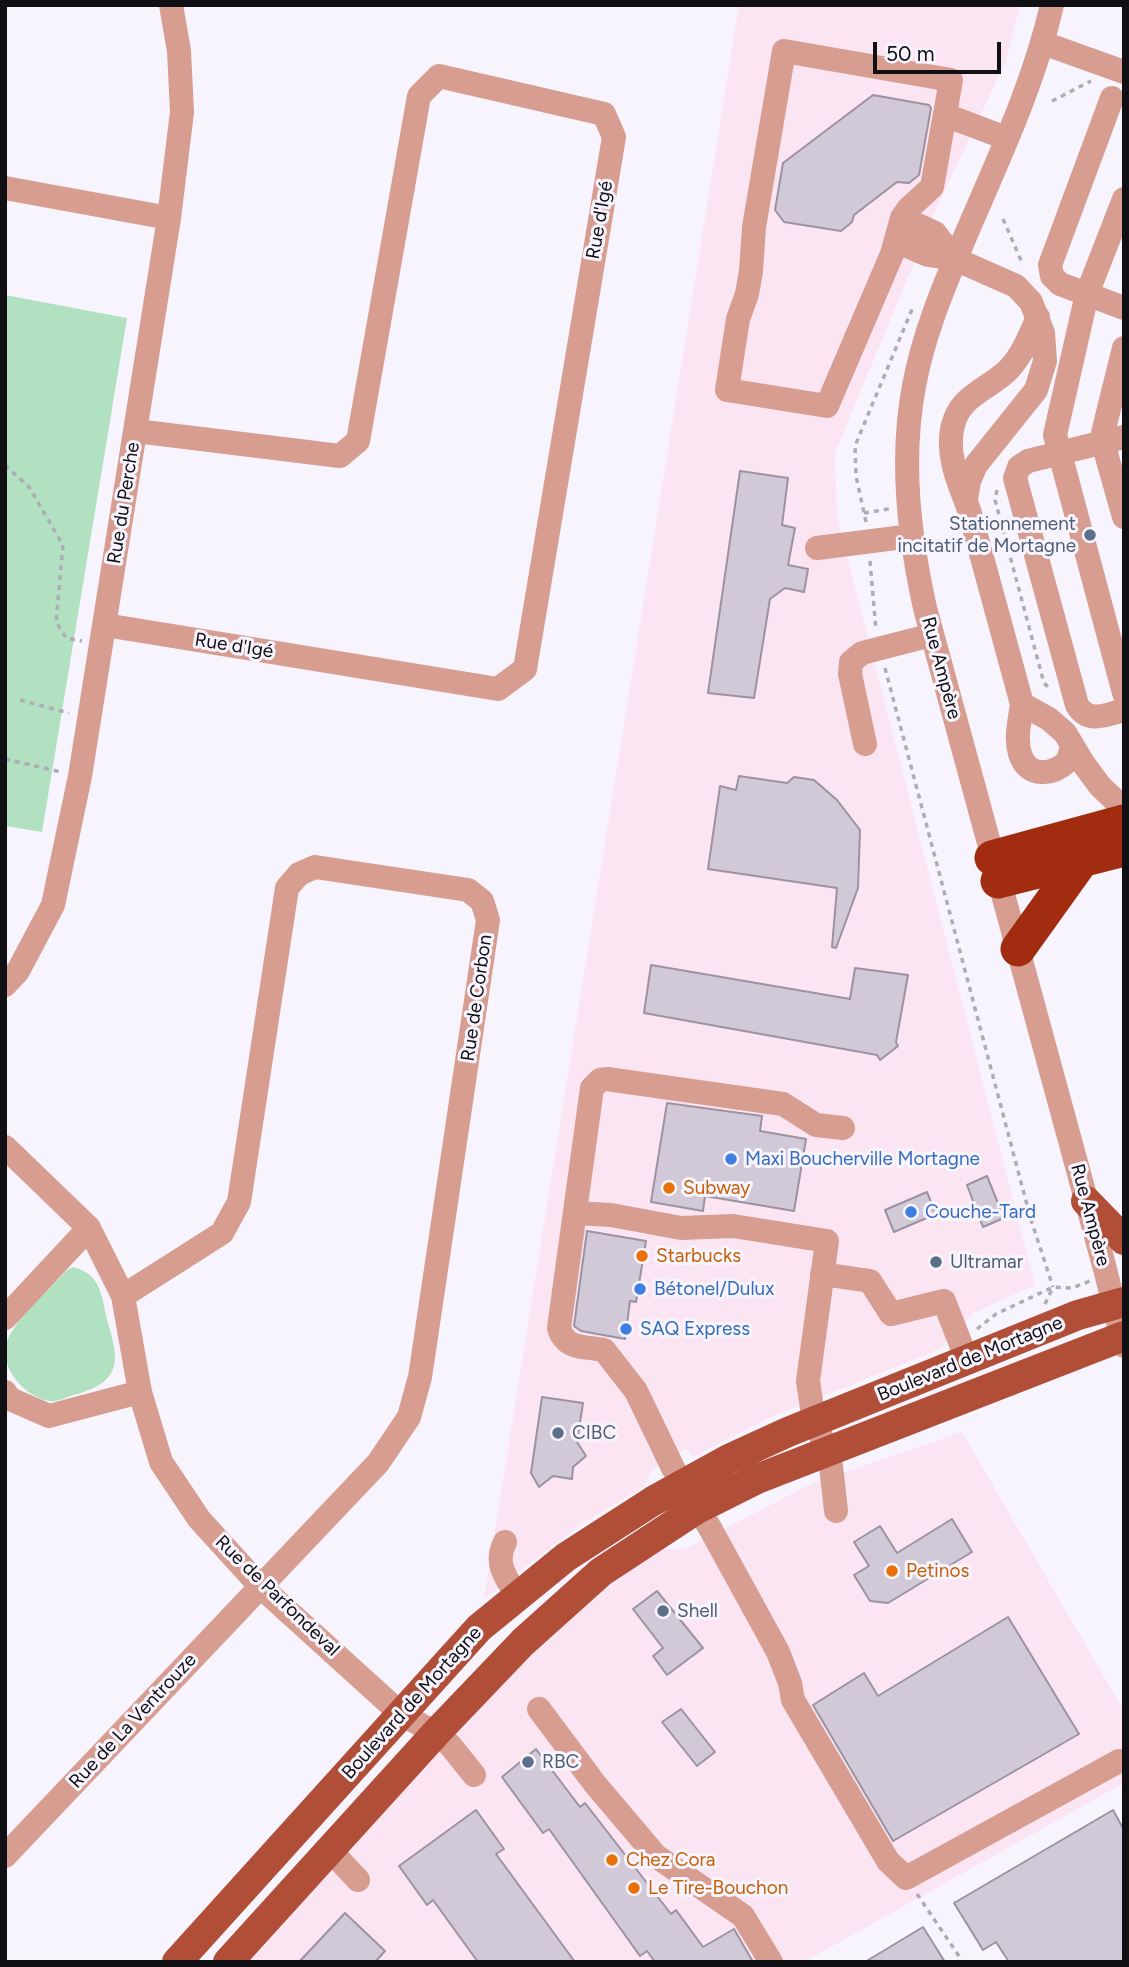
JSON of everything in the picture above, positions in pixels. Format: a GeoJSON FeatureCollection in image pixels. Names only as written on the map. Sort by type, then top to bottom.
{"type":"FeatureCollection","features":[{"type":"Feature","properties":{"kind":"highway"},"geometry":{"type":"LineString","coordinates":[[995,870],[1124,822]]}},
{"type":"Feature","properties":{"kind":"highway"},"geometry":{"type":"LineString","coordinates":[[995,870],[1082,860],[1124,849]]}},
{"type":"Feature","properties":{"kind":"highway"},"geometry":{"type":"LineString","coordinates":[[1018,949],[1082,860]]}},
{"type":"Feature","properties":{"kind":"main road","name":"Boulevard de Mortagne"},"geometry":{"type":"LineString","coordinates":[[228,1962],[436,1733],[523,1642],[729,1459],[817,1420],[970,1345],[1119,1304]]}},
{"type":"Feature","properties":{"kind":"main road","name":"Boulevard de Mortagne"},"geometry":{"type":"LineString","coordinates":[[177,1962],[479,1628],[566,1558],[689,1496],[769,1474],[826,1450],[1123,1339]]}},
{"type":"Feature","properties":{"kind":"street","name":"Rue du Perche"},"geometry":{"type":"LineString","coordinates":[[5,985],[18,971],[53,905],[80,776],[169,218],[181,112],[179,51],[172,5]]}},
{"type":"Feature","properties":{"kind":"street","name":"Rue Ampère"},"geometry":{"type":"LineString","coordinates":[[1052,5],[1043,43],[955,259],[923,347],[914,385],[907,468],[912,536],[932,635],[1018,949],[1106,1220],[1123,1339]]}},
{"type":"Feature","properties":{"kind":"street"},"geometry":{"type":"LineString","coordinates":[[1043,43],[1124,72]]}},
{"type":"Feature","properties":{"kind":"street"},"geometry":{"type":"LineString","coordinates":[[785,51],[951,80],[932,187],[909,208],[899,230],[827,406],[727,390],[738,319],[747,294],[751,271],[754,227],[785,51]]}},
{"type":"Feature","properties":{"kind":"street","name":"Rue d'Igé"},"geometry":{"type":"LineString","coordinates":[[103,635],[498,689],[525,669],[614,137],[604,114],[439,76],[419,96],[358,441],[340,456],[136,431]]}},
{"type":"Feature","properties":{"kind":"street"},"geometry":{"type":"LineString","coordinates":[[1112,98],[1049,265],[1052,276],[1060,284],[1124,308]]}},
{"type":"Feature","properties":{"kind":"street"},"geometry":{"type":"LineString","coordinates":[[946,115],[1006,138]]}},
{"type":"Feature","properties":{"kind":"street"},"geometry":{"type":"LineString","coordinates":[[5,188],[169,218]]}},
{"type":"Feature","properties":{"kind":"street"},"geometry":{"type":"LineString","coordinates":[[1124,199],[1087,294],[1056,428],[1058,453],[1124,692]]}},
{"type":"Feature","properties":{"kind":"street"},"geometry":{"type":"LineString","coordinates":[[899,230],[935,233],[955,259],[1016,286],[1031,302],[1038,317],[1045,348],[1043,373],[1036,390],[1019,414],[976,465],[969,481],[966,499]]}},
{"type":"Feature","properties":{"kind":"street"},"geometry":{"type":"LineString","coordinates":[[1038,317],[1020,356],[1007,370],[965,402],[954,420],[951,447],[953,463],[966,499],[1022,704],[1020,753],[1028,766],[1040,773],[1055,771],[1068,761],[1072,746]]}},
{"type":"Feature","properties":{"kind":"street"},"geometry":{"type":"LineString","coordinates":[[1124,348],[1104,425],[1114,439],[1124,517]]}},
{"type":"Feature","properties":{"kind":"street"},"geometry":{"type":"LineString","coordinates":[[990,384],[1019,414]]}},
{"type":"Feature","properties":{"kind":"street"},"geometry":{"type":"LineString","coordinates":[[1114,439],[1022,464],[1015,482],[1077,705],[1085,715],[1092,717],[1124,710]]}},
{"type":"Feature","properties":{"kind":"street"},"geometry":{"type":"LineString","coordinates":[[817,548],[912,536]]}},
{"type":"Feature","properties":{"kind":"street"},"geometry":{"type":"LineString","coordinates":[[864,744],[850,674],[851,662],[862,653],[932,635]]}},
{"type":"Feature","properties":{"kind":"street"},"geometry":{"type":"LineString","coordinates":[[1022,704],[1059,727],[1070,739],[1100,786],[1124,809]]}},
{"type":"Feature","properties":{"kind":"street","name":"Rue de Corbon"},"geometry":{"type":"LineString","coordinates":[[123,1296],[222,1233],[239,1202],[287,888],[299,874],[316,867],[468,890],[482,901],[488,920],[420,1377],[409,1418],[378,1463],[260,1586]]}},
{"type":"Feature","properties":{"kind":"street"},"geometry":{"type":"LineString","coordinates":[[843,1128],[816,1125],[783,1104],[600,1080],[592,1088],[559,1328],[562,1338],[567,1343],[604,1350],[636,1391],[689,1496],[778,1652],[790,1683],[793,1700],[888,1861],[906,1878],[1119,1761]]}},
{"type":"Feature","properties":{"kind":"street","name":"Rue de Parfondeval"},"geometry":{"type":"LineString","coordinates":[[5,1147],[89,1228],[123,1296],[140,1392],[161,1462],[199,1519],[260,1586],[401,1714],[436,1733],[450,1745],[474,1774]]}},
{"type":"Feature","properties":{"kind":"street"},"geometry":{"type":"LineString","coordinates":[[575,1213],[611,1215],[681,1228],[733,1226],[827,1241],[808,1381],[810,1397],[832,1471],[836,1511]]}},
{"type":"Feature","properties":{"kind":"street"},"geometry":{"type":"LineString","coordinates":[[5,1318],[89,1228]]}},
{"type":"Feature","properties":{"kind":"street"},"geometry":{"type":"LineString","coordinates":[[822,1274],[870,1281],[891,1314],[944,1301],[970,1345]]}},
{"type":"Feature","properties":{"kind":"street"},"geometry":{"type":"LineString","coordinates":[[5,1392],[10,1399],[49,1416],[140,1392]]}},
{"type":"Feature","properties":{"kind":"street"},"geometry":{"type":"LineString","coordinates":[[505,1542],[500,1550],[501,1570],[517,1595]]}},
{"type":"Feature","properties":{"kind":"street","name":"Rue de La Ventrouze"},"geometry":{"type":"LineString","coordinates":[[5,1856],[260,1586]]}},
{"type":"Feature","properties":{"kind":"street"},"geometry":{"type":"LineString","coordinates":[[539,1709],[595,1784],[656,1856],[743,1916],[771,1962]]}},
{"type":"Feature","properties":{"kind":"street"},"geometry":{"type":"LineString","coordinates":[[330,1850],[358,1880]]}},
{"type":"Feature","properties":{"kind":"path"},"geometry":{"type":"LineString","coordinates":[[1052,101],[1093,81]]}},
{"type":"Feature","properties":{"kind":"path"},"geometry":{"type":"LineString","coordinates":[[1003,219],[1023,265]]}},
{"type":"Feature","properties":{"kind":"path"},"geometry":{"type":"LineString","coordinates":[[867,526],[856,476],[855,446],[916,300]]}},
{"type":"Feature","properties":{"kind":"path"},"geometry":{"type":"LineString","coordinates":[[5,465],[29,487],[63,545],[56,622],[66,638],[103,635]]}},
{"type":"Feature","properties":{"kind":"path"},"geometry":{"type":"LineString","coordinates":[[864,513],[889,510],[888,501]]}},
{"type":"Feature","properties":{"kind":"path"},"geometry":{"type":"LineString","coordinates":[[870,554],[876,635]]}},
{"type":"Feature","properties":{"kind":"path"},"geometry":{"type":"LineString","coordinates":[[883,660],[1031,1220],[1053,1287],[1042,1311]]}},
{"type":"Feature","properties":{"kind":"path"},"geometry":{"type":"LineString","coordinates":[[20,700],[88,718]]}},
{"type":"Feature","properties":{"kind":"path"},"geometry":{"type":"LineString","coordinates":[[5,759],[80,776]]}},
{"type":"Feature","properties":{"kind":"path","name":"Boulevard de Mortagne"},"geometry":{"type":"LineString","coordinates":[[970,1345],[996,1314],[1053,1287],[1066,1288]]}},
{"type":"Feature","properties":{"kind":"path"},"geometry":{"type":"LineString","coordinates":[[906,1878],[963,1962]]}},
{"type":"Feature","properties":{"kind":"shaded area"},"geometry":{"type":"Polygon","coordinates":[[[739,5],[1020,5],[1006,61],[937,207],[835,453],[837,517],[1035,1285],[973,1313],[940,1349],[769,1418],[693,1457],[686,1449],[651,1471],[643,1487],[579,1526],[484,1599],[739,5]]]}},
{"type":"Feature","properties":{"kind":"shaded area"},"geometry":{"type":"Polygon","coordinates":[[[962,1432],[1124,1711],[1124,1783],[804,1962],[233,1962],[588,1596],[653,1549],[685,1549],[811,1484],[962,1432]]]}},
{"type":"Feature","properties":{"kind":"green space"},"geometry":{"type":"Polygon","coordinates":[[[5,295],[127,318],[42,832],[5,826],[5,295]]]}},
{"type":"Feature","properties":{"kind":"green space"},"geometry":{"type":"Polygon","coordinates":[[[73,1267],[94,1279],[100,1291],[114,1347],[114,1366],[106,1379],[94,1388],[61,1400],[50,1401],[32,1394],[17,1381],[7,1363],[6,1344],[24,1315],[73,1267]]]}},
{"type":"Feature","properties":{"kind":"building"},"geometry":{"type":"Polygon","coordinates":[[[873,95],[929,105],[931,108],[919,175],[909,183],[897,182],[854,215],[852,222],[841,231],[784,222],[775,210],[783,163],[873,95]]]}},
{"type":"Feature","properties":{"kind":"building"},"geometry":{"type":"Polygon","coordinates":[[[740,471],[788,478],[782,525],[795,528],[788,565],[808,569],[804,592],[785,588],[770,599],[754,698],[708,693],[740,471]]]}},
{"type":"Feature","properties":{"kind":"building"},"geometry":{"type":"Polygon","coordinates":[[[739,776],[787,783],[794,777],[814,780],[837,800],[860,830],[858,888],[836,948],[832,947],[837,888],[708,869],[720,786],[736,790],[739,776]]]}},
{"type":"Feature","properties":{"kind":"building"},"geometry":{"type":"Polygon","coordinates":[[[651,965],[850,999],[855,968],[908,975],[896,1042],[898,1046],[880,1060],[877,1055],[644,1013],[651,965]]]}},
{"type":"Feature","properties":{"kind":"building"},"geometry":{"type":"Polygon","coordinates":[[[667,1103],[762,1116],[760,1131],[806,1139],[794,1211],[705,1196],[703,1211],[651,1202],[667,1103]]]}},
{"type":"Feature","properties":{"kind":"building"},"geometry":{"type":"Polygon","coordinates":[[[987,1176],[1004,1218],[983,1227],[967,1185],[987,1176]]]}},
{"type":"Feature","properties":{"kind":"building","name":"Couche-Tard"},"geometry":{"type":"Polygon","coordinates":[[[927,1192],[936,1214],[894,1232],[885,1210],[927,1192]]]}},
{"type":"Feature","properties":{"kind":"building"},"geometry":{"type":"Polygon","coordinates":[[[587,1231],[646,1241],[636,1302],[630,1301],[625,1339],[581,1331],[574,1326],[587,1231]]]}},
{"type":"Feature","properties":{"kind":"building"},"geometry":{"type":"Polygon","coordinates":[[[542,1397],[583,1403],[577,1442],[586,1456],[573,1467],[572,1479],[553,1476],[539,1487],[531,1473],[542,1397]]]}},
{"type":"Feature","properties":{"kind":"building"},"geometry":{"type":"Polygon","coordinates":[[[952,1519],[972,1552],[888,1603],[870,1601],[854,1575],[869,1566],[854,1542],[880,1526],[897,1553],[952,1519]]]}},
{"type":"Feature","properties":{"kind":"building"},"geometry":{"type":"Polygon","coordinates":[[[657,1591],[703,1648],[667,1675],[653,1656],[663,1648],[633,1609],[657,1591]]]}},
{"type":"Feature","properties":{"kind":"building"},"geometry":{"type":"Polygon","coordinates":[[[1008,1617],[1079,1734],[893,1841],[813,1705],[864,1673],[878,1696],[1008,1617]]]}},
{"type":"Feature","properties":{"kind":"building"},"geometry":{"type":"Polygon","coordinates":[[[681,1709],[715,1752],[697,1766],[662,1722],[681,1709]]]}},
{"type":"Feature","properties":{"kind":"building"},"geometry":{"type":"Polygon","coordinates":[[[536,1749],[580,1807],[585,1803],[671,1914],[676,1910],[703,1947],[734,1929],[753,1962],[655,1962],[647,1951],[640,1956],[549,1829],[543,1833],[502,1777],[536,1749]]]}},
{"type":"Feature","properties":{"kind":"building"},"geometry":{"type":"Polygon","coordinates":[[[476,1810],[504,1849],[496,1854],[575,1962],[478,1962],[433,1900],[427,1905],[399,1866],[476,1810]]]}},
{"type":"Feature","properties":{"kind":"building"},"geometry":{"type":"Polygon","coordinates":[[[1113,1810],[1124,1830],[1124,1962],[1009,1962],[996,1942],[983,1950],[954,1903],[1113,1810]]]}},
{"type":"Feature","properties":{"kind":"building"},"geometry":{"type":"Polygon","coordinates":[[[345,1913],[385,1951],[375,1962],[299,1962],[345,1913]]]}},
{"type":"Feature","properties":{"kind":"building"},"geometry":{"type":"Polygon","coordinates":[[[923,1927],[945,1962],[865,1962],[923,1927]]]}},
{"type":"Feature","properties":{"kind":"place","name":"Stationnement incitatif de Mortagne"},"geometry":{"type":"Point","coordinates":[1090,535]}},
{"type":"Feature","properties":{"kind":"place","name":"Maxi Boucherville Mortagne"},"geometry":{"type":"Point","coordinates":[731,1159]}},
{"type":"Feature","properties":{"kind":"place","name":"Subway"},"geometry":{"type":"Point","coordinates":[669,1188]}},
{"type":"Feature","properties":{"kind":"place","name":"Couche-Tard"},"geometry":{"type":"Point","coordinates":[911,1212]}},
{"type":"Feature","properties":{"kind":"place","name":"Starbucks"},"geometry":{"type":"Point","coordinates":[642,1256]}},
{"type":"Feature","properties":{"kind":"place","name":"Ultramar"},"geometry":{"type":"Point","coordinates":[936,1262]}},
{"type":"Feature","properties":{"kind":"place","name":"Bétonel/Dulux"},"geometry":{"type":"Point","coordinates":[640,1289]}},
{"type":"Feature","properties":{"kind":"place","name":"SAQ Express"},"geometry":{"type":"Point","coordinates":[626,1329]}},
{"type":"Feature","properties":{"kind":"place","name":"CIBC"},"geometry":{"type":"Point","coordinates":[558,1433]}},
{"type":"Feature","properties":{"kind":"place","name":"Petinos"},"geometry":{"type":"Point","coordinates":[892,1571]}},
{"type":"Feature","properties":{"kind":"place","name":"Shell"},"geometry":{"type":"Point","coordinates":[663,1611]}},
{"type":"Feature","properties":{"kind":"place","name":"RBC"},"geometry":{"type":"Point","coordinates":[528,1762]}},
{"type":"Feature","properties":{"kind":"place","name":"Chez Cora"},"geometry":{"type":"Point","coordinates":[612,1860]}},
{"type":"Feature","properties":{"kind":"place","name":"Le Tire-Bouchon"},"geometry":{"type":"Point","coordinates":[634,1888]}}]}
